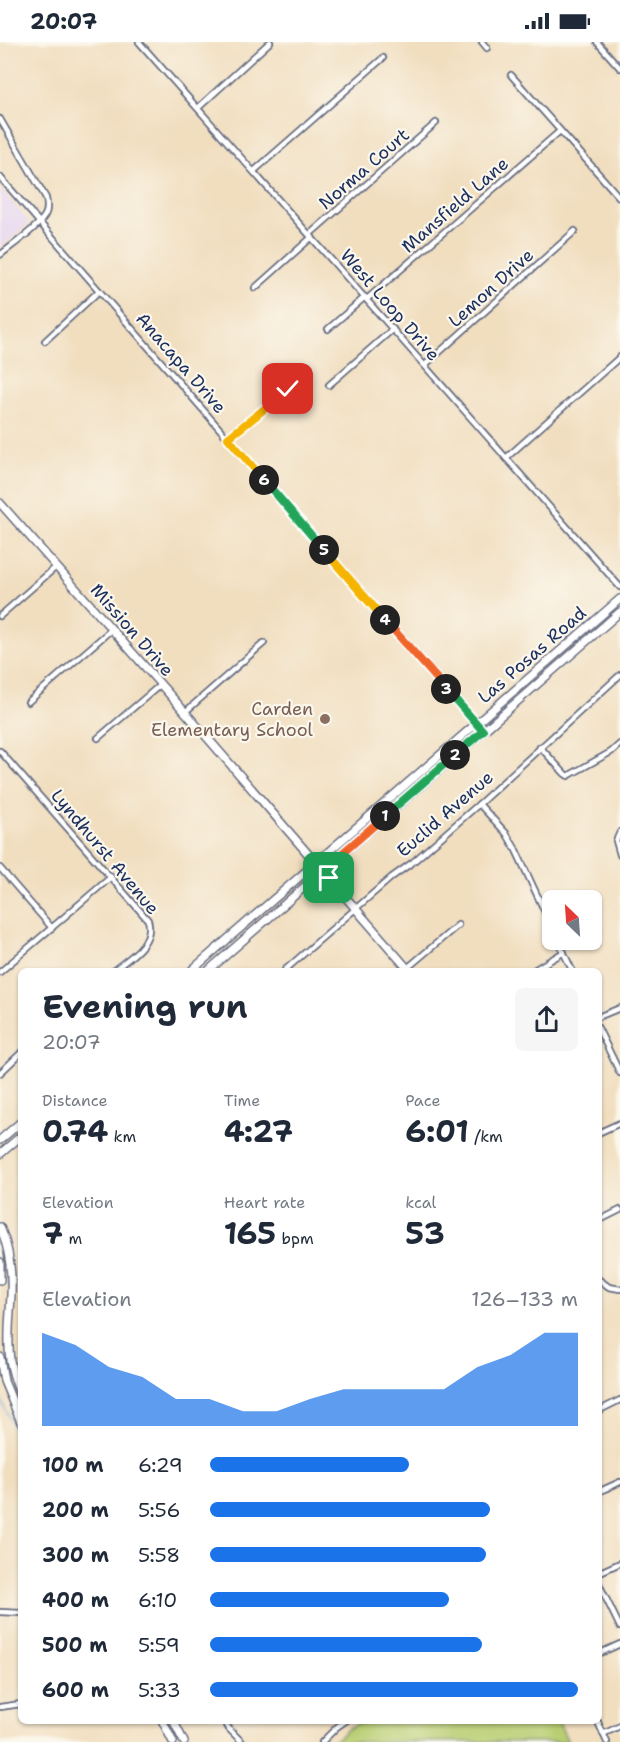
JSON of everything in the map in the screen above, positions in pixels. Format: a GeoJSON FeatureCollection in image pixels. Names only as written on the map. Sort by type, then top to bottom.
{"type":"FeatureCollection","features":[{"type":"Feature","properties":{"kind":"main road","name":"Mission Drive"},"geometry":{"type":"LineString","coordinates":[[0,504],[185,712],[356,908],[405,968]]}},
{"type":"Feature","properties":{"kind":"main road","name":"Las Posas Road"},"geometry":{"type":"LineString","coordinates":[[194,968],[620,599]]}},
{"type":"Feature","properties":{"kind":"main road","name":"Las Posas Road"},"geometry":{"type":"LineString","coordinates":[[210,968],[620,612]]}},
{"type":"Feature","properties":{"kind":"main road"},"geometry":{"type":"LineString","coordinates":[[0,1140],[18,1125]]}},
{"type":"Feature","properties":{"kind":"main road"},"geometry":{"type":"LineString","coordinates":[[0,1154],[18,1139]]}},
{"type":"Feature","properties":{"kind":"main road"},"geometry":{"type":"LineString","coordinates":[[0,1227],[5,1240],[10,1277],[10,1360],[18,1388]]}},
{"type":"Feature","properties":{"kind":"main road"},"geometry":{"type":"LineString","coordinates":[[0,1262],[0,1280]]}},
{"type":"Feature","properties":{"kind":"main road"},"geometry":{"type":"LineString","coordinates":[[0,1357],[4,1381],[18,1415]]}},
{"type":"Feature","properties":{"kind":"main road"},"geometry":{"type":"LineString","coordinates":[[164,1724],[173,1742]]}},
{"type":"Feature","properties":{"kind":"main road"},"geometry":{"type":"LineString","coordinates":[[175,1724],[184,1742]]}},
{"type":"Feature","properties":{"kind":"street"},"geometry":{"type":"LineString","coordinates":[[198,108],[270,42]]}},
{"type":"Feature","properties":{"kind":"street"},"geometry":{"type":"LineString","coordinates":[[482,42],[487,48]]}},
{"type":"Feature","properties":{"kind":"street"},"geometry":{"type":"LineString","coordinates":[[597,42],[620,68]]}},
{"type":"Feature","properties":{"kind":"street","name":"West Loop Drive"},"geometry":{"type":"LineString","coordinates":[[141,43],[620,587]]}},
{"type":"Feature","properties":{"kind":"street"},"geometry":{"type":"LineString","coordinates":[[254,171],[383,58]]}},
{"type":"Feature","properties":{"kind":"street"},"geometry":{"type":"LineString","coordinates":[[511,75],[620,198]]}},
{"type":"Feature","properties":{"kind":"street"},"geometry":{"type":"LineString","coordinates":[[0,119],[45,198],[47,207],[40,222],[0,255]]}},
{"type":"Feature","properties":{"kind":"street","name":"Norma Court"},"geometry":{"type":"LineString","coordinates":[[255,288],[436,123]]}},
{"type":"Feature","properties":{"kind":"street","name":"Mansfield Lane"},"geometry":{"type":"LineString","coordinates":[[328,328],[366,298],[560,130]]}},
{"type":"Feature","properties":{"kind":"street","name":"Anacapa Drive"},"geometry":{"type":"LineString","coordinates":[[0,177],[483,731]]}},
{"type":"Feature","properties":{"kind":"street","name":"Lemon Drive"},"geometry":{"type":"LineString","coordinates":[[425,365],[575,231]]}},
{"type":"Feature","properties":{"kind":"street"},"geometry":{"type":"LineString","coordinates":[[45,341],[99,291]]}},
{"type":"Feature","properties":{"kind":"street"},"geometry":{"type":"LineString","coordinates":[[329,385],[393,329]]}},
{"type":"Feature","properties":{"kind":"street"},"geometry":{"type":"LineString","coordinates":[[506,458],[620,357]]}},
{"type":"Feature","properties":{"kind":"street"},"geometry":{"type":"LineString","coordinates":[[228,438],[288,389]]}},
{"type":"Feature","properties":{"kind":"street"},"geometry":{"type":"LineString","coordinates":[[0,616],[56,567]]}},
{"type":"Feature","properties":{"kind":"street"},"geometry":{"type":"LineString","coordinates":[[28,702],[111,629]]}},
{"type":"Feature","properties":{"kind":"street"},"geometry":{"type":"LineString","coordinates":[[185,712],[264,643]]}},
{"type":"Feature","properties":{"kind":"street","name":"Euclid Avenue"},"geometry":{"type":"LineString","coordinates":[[287,968],[479,804],[620,675]]}},
{"type":"Feature","properties":{"kind":"street"},"geometry":{"type":"LineString","coordinates":[[98,738],[160,684]]}},
{"type":"Feature","properties":{"kind":"street"},"geometry":{"type":"LineString","coordinates":[[540,747],[568,776],[611,752],[620,744]]}},
{"type":"Feature","properties":{"kind":"street","name":"Lyndhurst Avenue"},"geometry":{"type":"LineString","coordinates":[[0,751],[146,917],[150,934],[145,942],[116,968]]}},
{"type":"Feature","properties":{"kind":"street"},"geometry":{"type":"LineString","coordinates":[[479,804],[506,833],[542,906]]}},
{"type":"Feature","properties":{"kind":"street"},"geometry":{"type":"LineString","coordinates":[[619,834],[617,845],[620,855]]}},
{"type":"Feature","properties":{"kind":"street"},"geometry":{"type":"LineString","coordinates":[[0,868],[52,928]]}},
{"type":"Feature","properties":{"kind":"street"},"geometry":{"type":"LineString","coordinates":[[0,972],[111,878]]}},
{"type":"Feature","properties":{"kind":"street"},"geometry":{"type":"LineString","coordinates":[[407,968],[458,925]]}},
{"type":"Feature","properties":{"kind":"street"},"geometry":{"type":"LineString","coordinates":[[537,968],[564,952],[571,968]]}},
{"type":"Feature","properties":{"kind":"street"},"geometry":{"type":"LineString","coordinates":[[602,1015],[620,1008]]}},
{"type":"Feature","properties":{"kind":"street"},"geometry":{"type":"LineString","coordinates":[[602,1036],[620,1072]]}},
{"type":"Feature","properties":{"kind":"street"},"geometry":{"type":"LineString","coordinates":[[0,1072],[18,1056]]}},
{"type":"Feature","properties":{"kind":"street"},"geometry":{"type":"LineString","coordinates":[[602,1131],[620,1123]]}},
{"type":"Feature","properties":{"kind":"street"},"geometry":{"type":"LineString","coordinates":[[602,1219],[620,1210]]}},
{"type":"Feature","properties":{"kind":"street"},"geometry":{"type":"LineString","coordinates":[[602,1282],[609,1287],[620,1289]]}},
{"type":"Feature","properties":{"kind":"street"},"geometry":{"type":"LineString","coordinates":[[602,1409],[620,1400]]}},
{"type":"Feature","properties":{"kind":"street"},"geometry":{"type":"LineString","coordinates":[[602,1490],[620,1482]]}},
{"type":"Feature","properties":{"kind":"street"},"geometry":{"type":"LineString","coordinates":[[602,1571],[620,1563]]}},
{"type":"Feature","properties":{"kind":"street"},"geometry":{"type":"LineString","coordinates":[[602,1590],[620,1627]]}},
{"type":"Feature","properties":{"kind":"street"},"geometry":{"type":"LineString","coordinates":[[0,1612],[18,1613]]}},
{"type":"Feature","properties":{"kind":"street"},"geometry":{"type":"LineString","coordinates":[[602,1652],[620,1644]]}},
{"type":"Feature","properties":{"kind":"street"},"geometry":{"type":"LineString","coordinates":[[0,1707],[18,1704]]}},
{"type":"Feature","properties":{"kind":"street"},"geometry":{"type":"LineString","coordinates":[[226,1724],[242,1742]]}},
{"type":"Feature","properties":{"kind":"street"},"geometry":{"type":"LineString","coordinates":[[322,1742],[341,1724]]}},
{"type":"Feature","properties":{"kind":"street"},"geometry":{"type":"LineString","coordinates":[[599,1724],[607,1742]]}},
{"type":"Feature","properties":{"kind":"street"},"geometry":{"type":"LineString","coordinates":[[603,1734],[620,1726]]}},
{"type":"Feature","properties":{"kind":"shaded area"},"geometry":{"type":"Polygon","coordinates":[[[0,188],[30,223],[0,248],[0,188]]]}},
{"type":"Feature","properties":{"kind":"green space"},"geometry":{"type":"Polygon","coordinates":[[[357,1724],[559,1724],[568,1742],[333,1742],[357,1724]]]}},
{"type":"Feature","properties":{"kind":"waterway"},"geometry":{"type":"LineString","coordinates":[[0,1398],[18,1437]]}},
{"type":"Feature","properties":{"kind":"waterway"},"geometry":{"type":"LineString","coordinates":[[160,1738],[162,1742]]}},
{"type":"Feature","properties":{"kind":"place","name":"Carden Elementary School"},"geometry":{"type":"Point","coordinates":[325,719]}},
{"type":"Feature","properties":{"kind":"route"},"geometry":{"type":"LineString","coordinates":[[288,389],[228,438],[483,731],[322,871],[329,878]]}}]}
